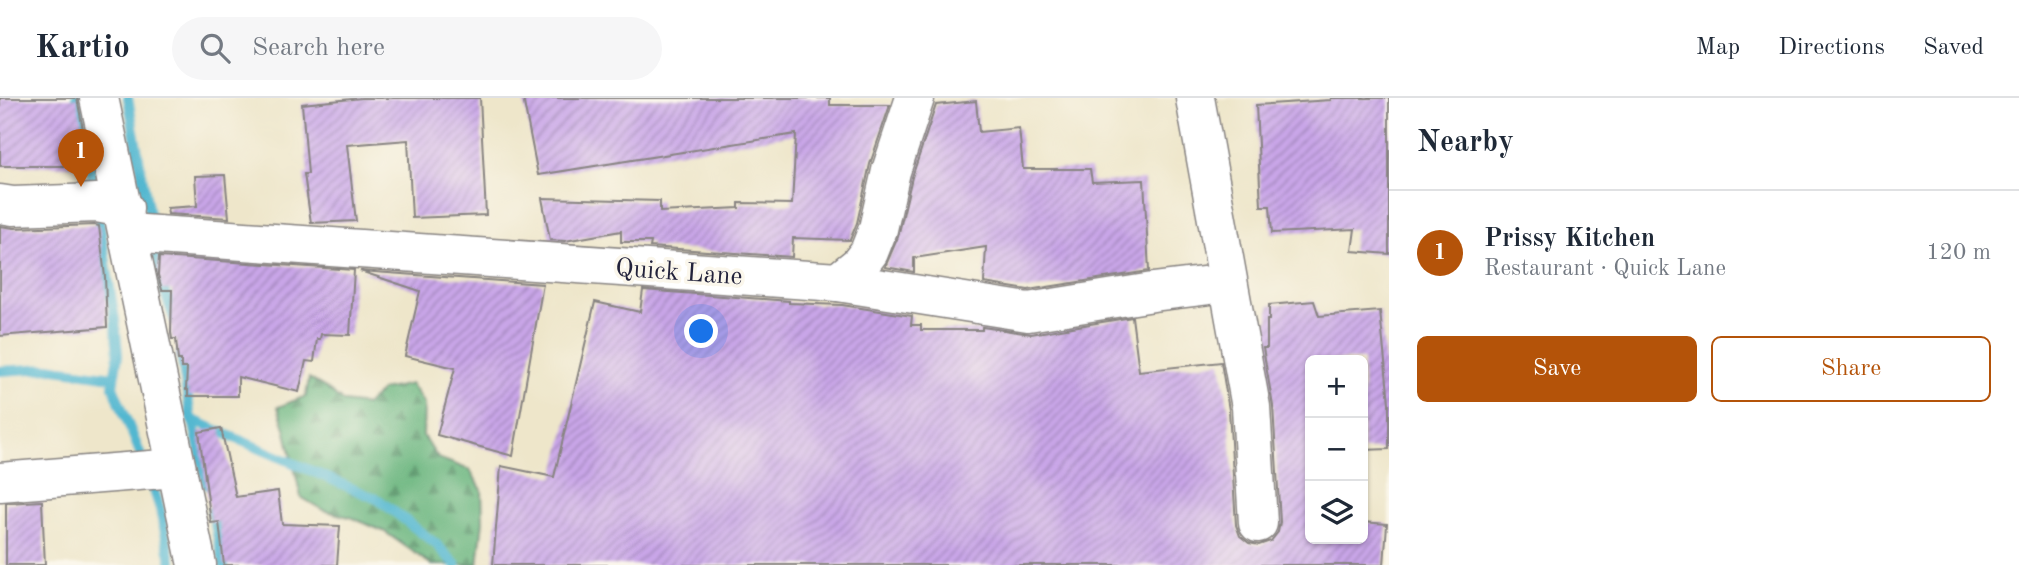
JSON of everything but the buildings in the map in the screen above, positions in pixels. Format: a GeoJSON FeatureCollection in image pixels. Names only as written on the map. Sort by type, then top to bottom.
{"type":"FeatureCollection","features":[{"type":"Feature","properties":{"kind":"street"},"geometry":{"type":"LineString","coordinates":[[99,98],[197,565]]}},
{"type":"Feature","properties":{"kind":"street"},"geometry":{"type":"LineString","coordinates":[[838,282],[859,265],[869,252],[878,229],[891,171],[915,98]]}},
{"type":"Feature","properties":{"kind":"street"},"geometry":{"type":"LineString","coordinates":[[1195,98],[1251,407],[1258,523]]}},
{"type":"Feature","properties":{"kind":"street","name":"Quick Lane"},"geometry":{"type":"LineString","coordinates":[[0,204],[13,206],[97,203],[126,220],[838,282],[1028,312],[1227,283]]}},
{"type":"Feature","properties":{"kind":"street"},"geometry":{"type":"LineString","coordinates":[[0,482],[176,468]]}},
{"type":"Feature","properties":{"kind":"green space"},"geometry":{"type":"Polygon","coordinates":[[[309,378],[343,402],[366,405],[382,390],[411,384],[424,404],[423,436],[438,458],[470,470],[482,490],[483,521],[478,565],[432,565],[385,532],[353,518],[323,510],[301,497],[278,407],[306,396],[309,378]]]}},
{"type":"Feature","properties":{"kind":"waterway"},"geometry":{"type":"LineString","coordinates":[[76,98],[93,180],[115,320],[118,355],[113,386],[144,463]]}},
{"type":"Feature","properties":{"kind":"waterway"},"geometry":{"type":"LineString","coordinates":[[128,98],[162,285],[175,321]]}},
{"type":"Feature","properties":{"kind":"waterway"},"geometry":{"type":"LineString","coordinates":[[181,354],[191,419],[207,485]]}},
{"type":"Feature","properties":{"kind":"waterway"},"geometry":{"type":"LineString","coordinates":[[0,371],[48,368],[113,377]]}},
{"type":"Feature","properties":{"kind":"waterway"},"geometry":{"type":"LineString","coordinates":[[191,419],[379,500],[436,544],[456,565]]}},
{"type":"Feature","properties":{"kind":"waterway"},"geometry":{"type":"LineString","coordinates":[[150,478],[172,565]]}},
{"type":"Feature","properties":{"kind":"waterway"},"geometry":{"type":"LineString","coordinates":[[212,511],[224,565]]}},
{"type":"Feature","properties":{"kind":"place","name":"Prissy Kitchen"},"geometry":{"type":"Point","coordinates":[81,187]}}]}
